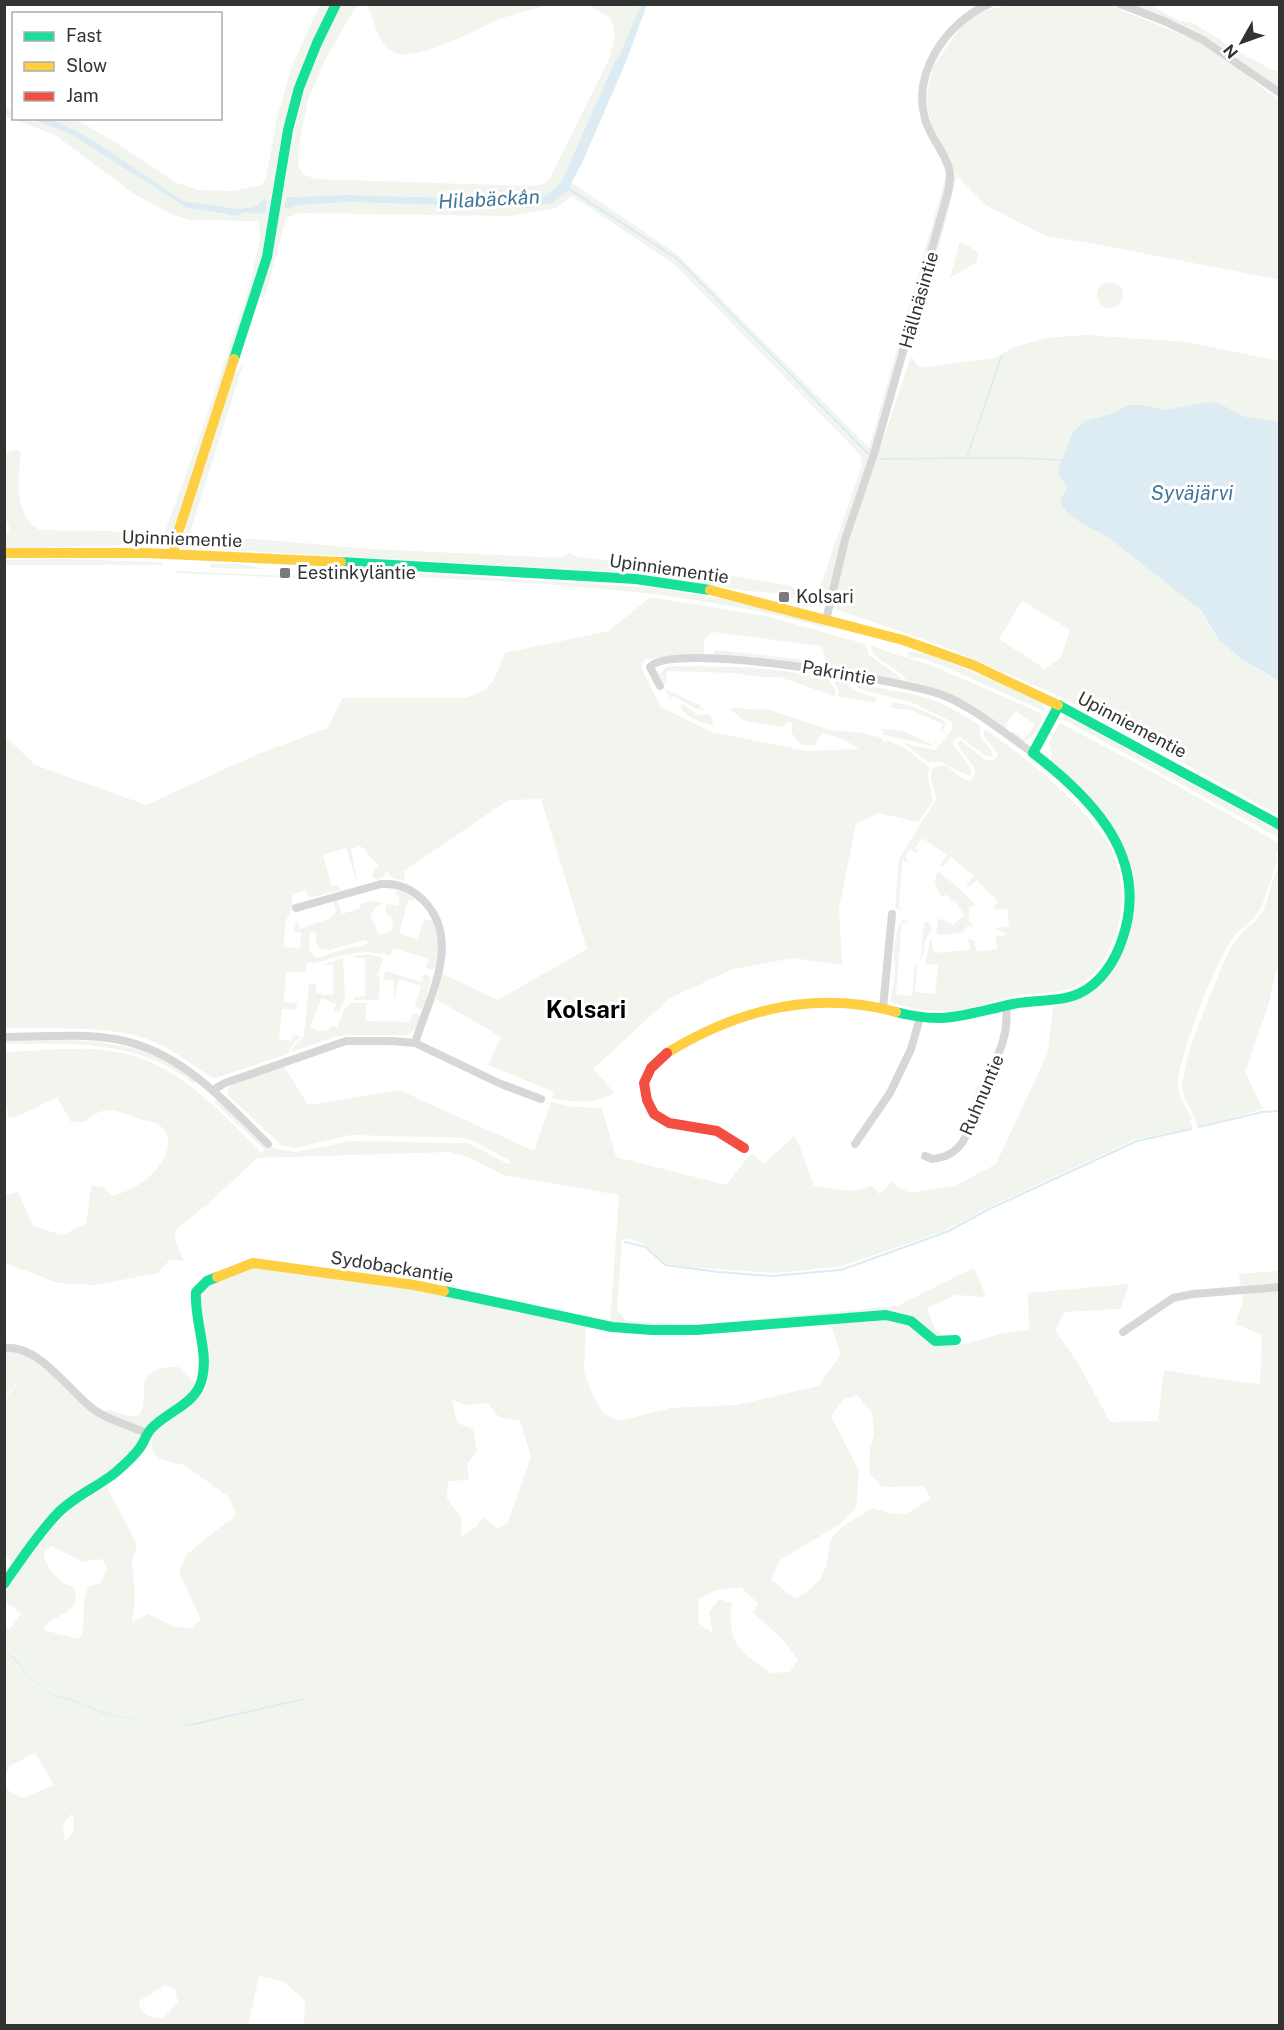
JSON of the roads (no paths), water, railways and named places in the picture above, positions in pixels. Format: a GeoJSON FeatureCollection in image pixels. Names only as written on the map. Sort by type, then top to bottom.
{"type":"FeatureCollection","features":[{"type":"Feature","properties":{"kind":"street"},"geometry":{"type":"LineString","coordinates":[[173,554],[267,257],[288,130],[299,88],[336,4]]}},
{"type":"Feature","properties":{"kind":"street","name":"Hällnäsintie"},"geometry":{"type":"LineString","coordinates":[[826,620],[845,540],[875,451],[948,192],[950,174],[924,117],[921,100],[923,86],[929,66],[946,36],[966,16],[989,4]]}},
{"type":"Feature","properties":{"kind":"street"},"geometry":{"type":"LineString","coordinates":[[1120,4],[1203,40],[1280,93]]}},
{"type":"Feature","properties":{"kind":"street","name":"Upinniementie"},"geometry":{"type":"LineString","coordinates":[[4,553],[173,554],[636,579],[713,590],[942,653],[985,670],[1059,705],[1280,825]]}},
{"type":"Feature","properties":{"kind":"street","name":"Pakrintie"},"geometry":{"type":"LineString","coordinates":[[660,686],[650,667],[657,661],[677,658],[780,663],[922,688],[946,696],[964,706],[1033,753]]}},
{"type":"Feature","properties":{"kind":"street"},"geometry":{"type":"LineString","coordinates":[[744,1148],[719,1132],[660,1120],[651,1110],[644,1084],[650,1071],[675,1049],[706,1031],[778,1006],[806,1003],[857,1003],[920,1018],[963,1018],[1006,1005],[1069,998],[1085,990],[1105,971],[1125,934],[1130,893],[1127,871],[1116,840],[1087,803],[1063,778],[1033,753],[1059,705]]}},
{"type":"Feature","properties":{"kind":"street"},"geometry":{"type":"LineString","coordinates":[[296,908],[381,884],[393,883],[407,888],[428,904],[441,928],[441,961],[415,1043]]}},
{"type":"Feature","properties":{"kind":"street"},"geometry":{"type":"LineString","coordinates":[[883,1008],[892,914]]}},
{"type":"Feature","properties":{"kind":"street","name":"Ruhnuntie"},"geometry":{"type":"LineString","coordinates":[[925,1155],[937,1159],[949,1154],[969,1134],[980,1096],[1002,1047],[1006,1028],[1006,1005]]}},
{"type":"Feature","properties":{"kind":"street"},"geometry":{"type":"LineString","coordinates":[[855,1144],[890,1094],[911,1049],[920,1018]]}},
{"type":"Feature","properties":{"kind":"street"},"geometry":{"type":"LineString","coordinates":[[4,1037],[115,1039],[147,1048],[164,1055],[194,1073],[268,1144]]}},
{"type":"Feature","properties":{"kind":"street"},"geometry":{"type":"LineString","coordinates":[[213,1090],[225,1083],[346,1041],[391,1041],[415,1043],[501,1084],[541,1099]]}},
{"type":"Feature","properties":{"kind":"street","name":"Sydobackantie"},"geometry":{"type":"LineString","coordinates":[[4,1584],[48,1522],[72,1501],[116,1472],[139,1449],[147,1434],[191,1399],[203,1377],[204,1361],[194,1297],[198,1288],[221,1274],[253,1263],[414,1285],[612,1327],[696,1330],[886,1315],[911,1321],[932,1341],[944,1343],[956,1340]]}},
{"type":"Feature","properties":{"kind":"street"},"geometry":{"type":"LineString","coordinates":[[1123,1332],[1173,1298],[1193,1294],[1280,1287]]}},
{"type":"Feature","properties":{"kind":"street"},"geometry":{"type":"LineString","coordinates":[[4,1348],[24,1350],[48,1366],[94,1410],[147,1434]]}},
{"type":"Feature","properties":{"kind":"water","name":"Hilabäckån"},"geometry":{"type":"Polygon","coordinates":[[[641,4],[647,5],[625,64],[582,163],[569,187],[678,258],[869,453],[868,456],[677,260],[568,190],[553,203],[528,208],[351,202],[301,205],[287,209],[284,207],[286,198],[289,197],[348,195],[528,200],[545,196],[561,183],[641,4]]]}},
{"type":"Feature","properties":{"kind":"water"},"geometry":{"type":"Polygon","coordinates":[[[35,120],[52,120],[74,130],[99,144],[183,201],[237,209],[253,207],[265,199],[268,202],[267,209],[265,212],[254,214],[244,212],[236,216],[187,208],[72,135],[35,120]]]}},
{"type":"Feature","properties":{"kind":"water"},"geometry":{"type":"Polygon","coordinates":[[[1003,354],[968,456],[973,459],[878,460],[879,458],[966,457],[1003,354]]]}},
{"type":"Feature","properties":{"kind":"water","name":"Syväjärvi"},"geometry":{"type":"Polygon","coordinates":[[[1210,402],[1220,404],[1245,417],[1279,422],[1279,681],[1240,658],[1218,639],[1202,611],[1109,538],[1072,517],[1062,506],[1061,500],[1067,487],[1059,476],[1059,468],[1073,432],[1087,420],[1112,414],[1129,405],[1165,410],[1210,402]]]}},
{"type":"Feature","properties":{"kind":"water"},"geometry":{"type":"Polygon","coordinates":[[[4,1651],[15,1658],[30,1677],[55,1695],[74,1700],[103,1712],[159,1725],[102,1713],[74,1701],[54,1696],[30,1678],[4,1651]]]}},
{"type":"Feature","properties":{"kind":"water"},"geometry":{"type":"Polygon","coordinates":[[[303,1698],[304,1700],[194,1725],[179,1726],[303,1698]]]}},
{"type":"Feature","properties":{"kind":"waterway"},"geometry":{"type":"LineString","coordinates":[[973,458],[1063,460]]}},
{"type":"Feature","properties":{"kind":"waterway"},"geometry":{"type":"LineString","coordinates":[[1199,1127],[1262,1112],[1280,1111]]}},
{"type":"Feature","properties":{"kind":"waterway"},"geometry":{"type":"LineString","coordinates":[[625,1242],[646,1247],[665,1265],[718,1272],[772,1276],[841,1270],[949,1231],[987,1210],[1137,1141],[1191,1129]]}},
{"type":"Feature","properties":{"kind":"place","name":"Eestinkyläntie"},"geometry":{"type":"Point","coordinates":[285,573]}},
{"type":"Feature","properties":{"kind":"place","name":"Kolsari"},"geometry":{"type":"Point","coordinates":[784,597]}},
{"type":"Feature","properties":{"kind":"district","name":"Kolsari"},"geometry":{"type":"Point","coordinates":[586,1010]}}]}
